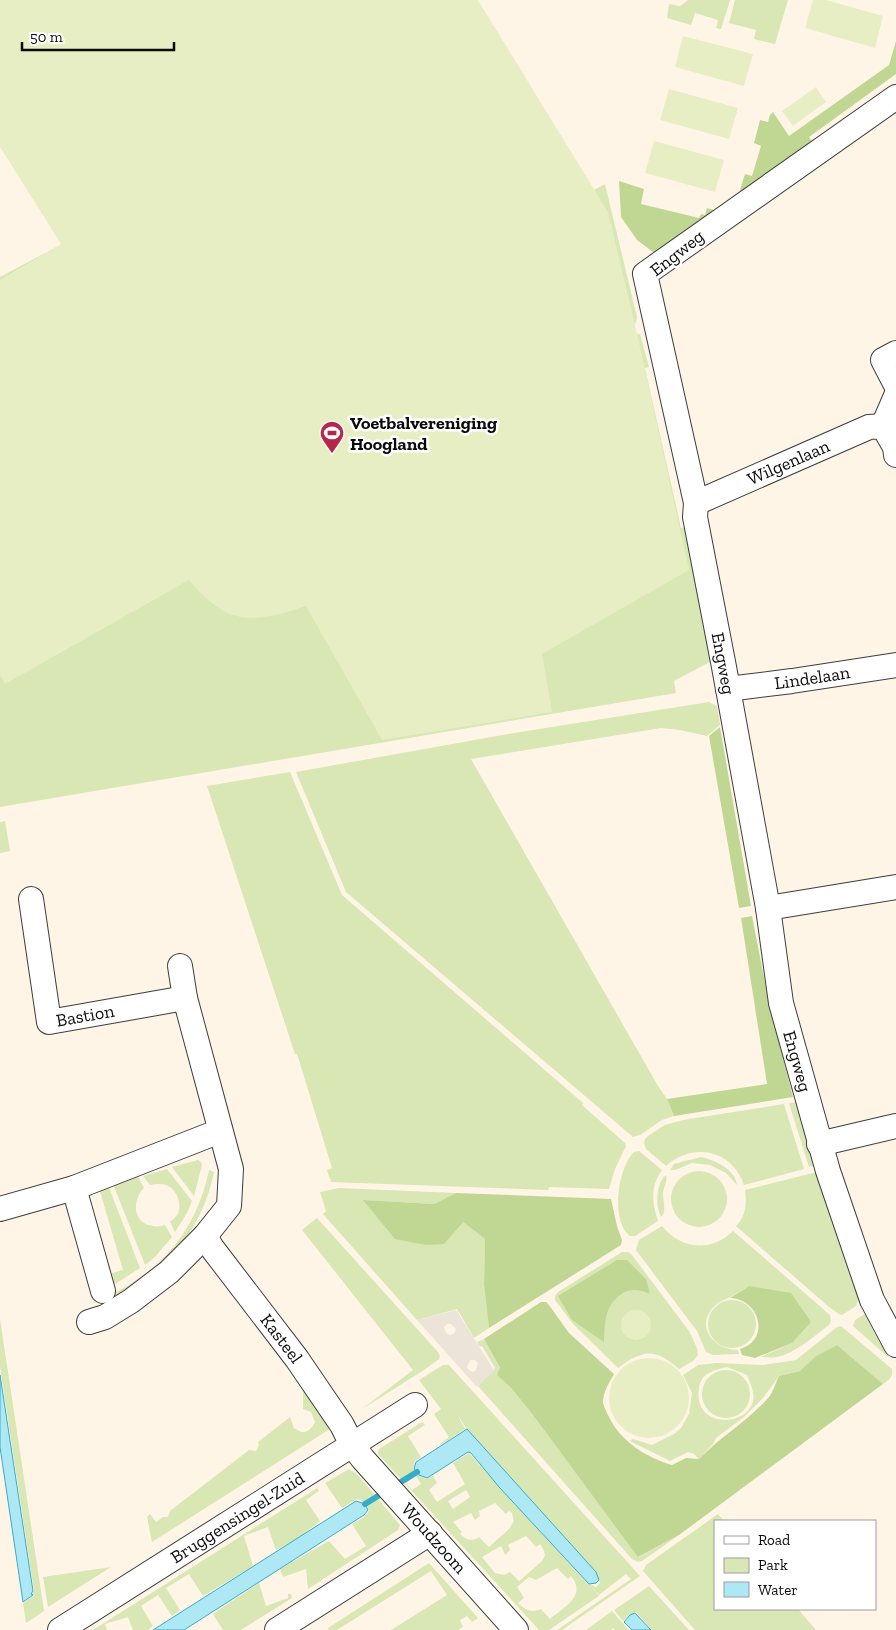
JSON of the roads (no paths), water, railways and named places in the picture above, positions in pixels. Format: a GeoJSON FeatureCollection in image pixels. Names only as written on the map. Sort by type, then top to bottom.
{"type":"FeatureCollection","features":[{"type":"Feature","properties":{"kind":"street","name":"Engweg"},"geometry":{"type":"LineString","coordinates":[[896,97],[645,274],[696,504],[695,517],[768,908],[781,1003],[819,1144],[872,1300],[896,1344]]}},
{"type":"Feature","properties":{"kind":"street"},"geometry":{"type":"LineString","coordinates":[[896,353],[883,360],[896,385]]}},
{"type":"Feature","properties":{"kind":"street"},"geometry":{"type":"LineString","coordinates":[[896,396],[883,426],[895,447],[896,455]]}},
{"type":"Feature","properties":{"kind":"street","name":"Wilgenlaan"},"geometry":{"type":"LineString","coordinates":[[696,504],[869,427],[883,426]]}},
{"type":"Feature","properties":{"kind":"street","name":"Lindelaan"},"geometry":{"type":"LineString","coordinates":[[728,689],[792,681],[896,664]]}},
{"type":"Feature","properties":{"kind":"street"},"geometry":{"type":"LineString","coordinates":[[768,908],[896,887]]}},
{"type":"Feature","properties":{"kind":"street","name":"Bastion"},"geometry":{"type":"LineString","coordinates":[[31,899],[49,1022],[185,998]]}},
{"type":"Feature","properties":{"kind":"street"},"geometry":{"type":"LineString","coordinates":[[89,1322],[105,1318],[169,1272],[205,1236],[229,1206],[231,1169],[185,998],[180,966]]}},
{"type":"Feature","properties":{"kind":"street"},"geometry":{"type":"LineString","coordinates":[[819,1144],[896,1126]]}},
{"type":"Feature","properties":{"kind":"street"},"geometry":{"type":"LineString","coordinates":[[0,1209],[74,1188],[220,1131]]}},
{"type":"Feature","properties":{"kind":"street"},"geometry":{"type":"LineString","coordinates":[[74,1188],[103,1291]]}},
{"type":"Feature","properties":{"kind":"street","name":"Kasteel"},"geometry":{"type":"LineString","coordinates":[[205,1236],[212,1248],[297,1359],[342,1425],[352,1445]]}},
{"type":"Feature","properties":{"kind":"street","name":"Bruggensingel-Zuid"},"geometry":{"type":"LineString","coordinates":[[65,1629],[415,1405]]}},
{"type":"Feature","properties":{"kind":"street","name":"Woudzoom"},"geometry":{"type":"LineString","coordinates":[[352,1445],[516,1630]]}},
{"type":"Feature","properties":{"kind":"street"},"geometry":{"type":"LineString","coordinates":[[277,1630],[430,1533]]}},
{"type":"Feature","properties":{"kind":"water"},"geometry":{"type":"Polygon","coordinates":[[[0,1375],[33,1591],[31,1594],[33,1595],[23,1602],[0,1447],[0,1375]]]}},
{"type":"Feature","properties":{"kind":"water"},"geometry":{"type":"Polygon","coordinates":[[[467,1429],[596,1572],[599,1580],[596,1583],[589,1584],[499,1487],[471,1453],[468,1452],[427,1478],[419,1475],[414,1469],[416,1462],[467,1429]]]}},
{"type":"Feature","properties":{"kind":"water"},"geometry":{"type":"Polygon","coordinates":[[[356,1501],[365,1504],[368,1510],[364,1515],[184,1630],[153,1630],[356,1501]]]}},
{"type":"Feature","properties":{"kind":"water"},"geometry":{"type":"Polygon","coordinates":[[[635,1613],[651,1630],[632,1630],[624,1622],[630,1615],[635,1613]]]}},
{"type":"Feature","properties":{"kind":"waterway"},"geometry":{"type":"LineString","coordinates":[[365,1504],[417,1472]]}},
{"type":"Feature","properties":{"kind":"place","name":"Voetbalvereniging Hoogland"},"geometry":{"type":"Point","coordinates":[332,454]}}]}
